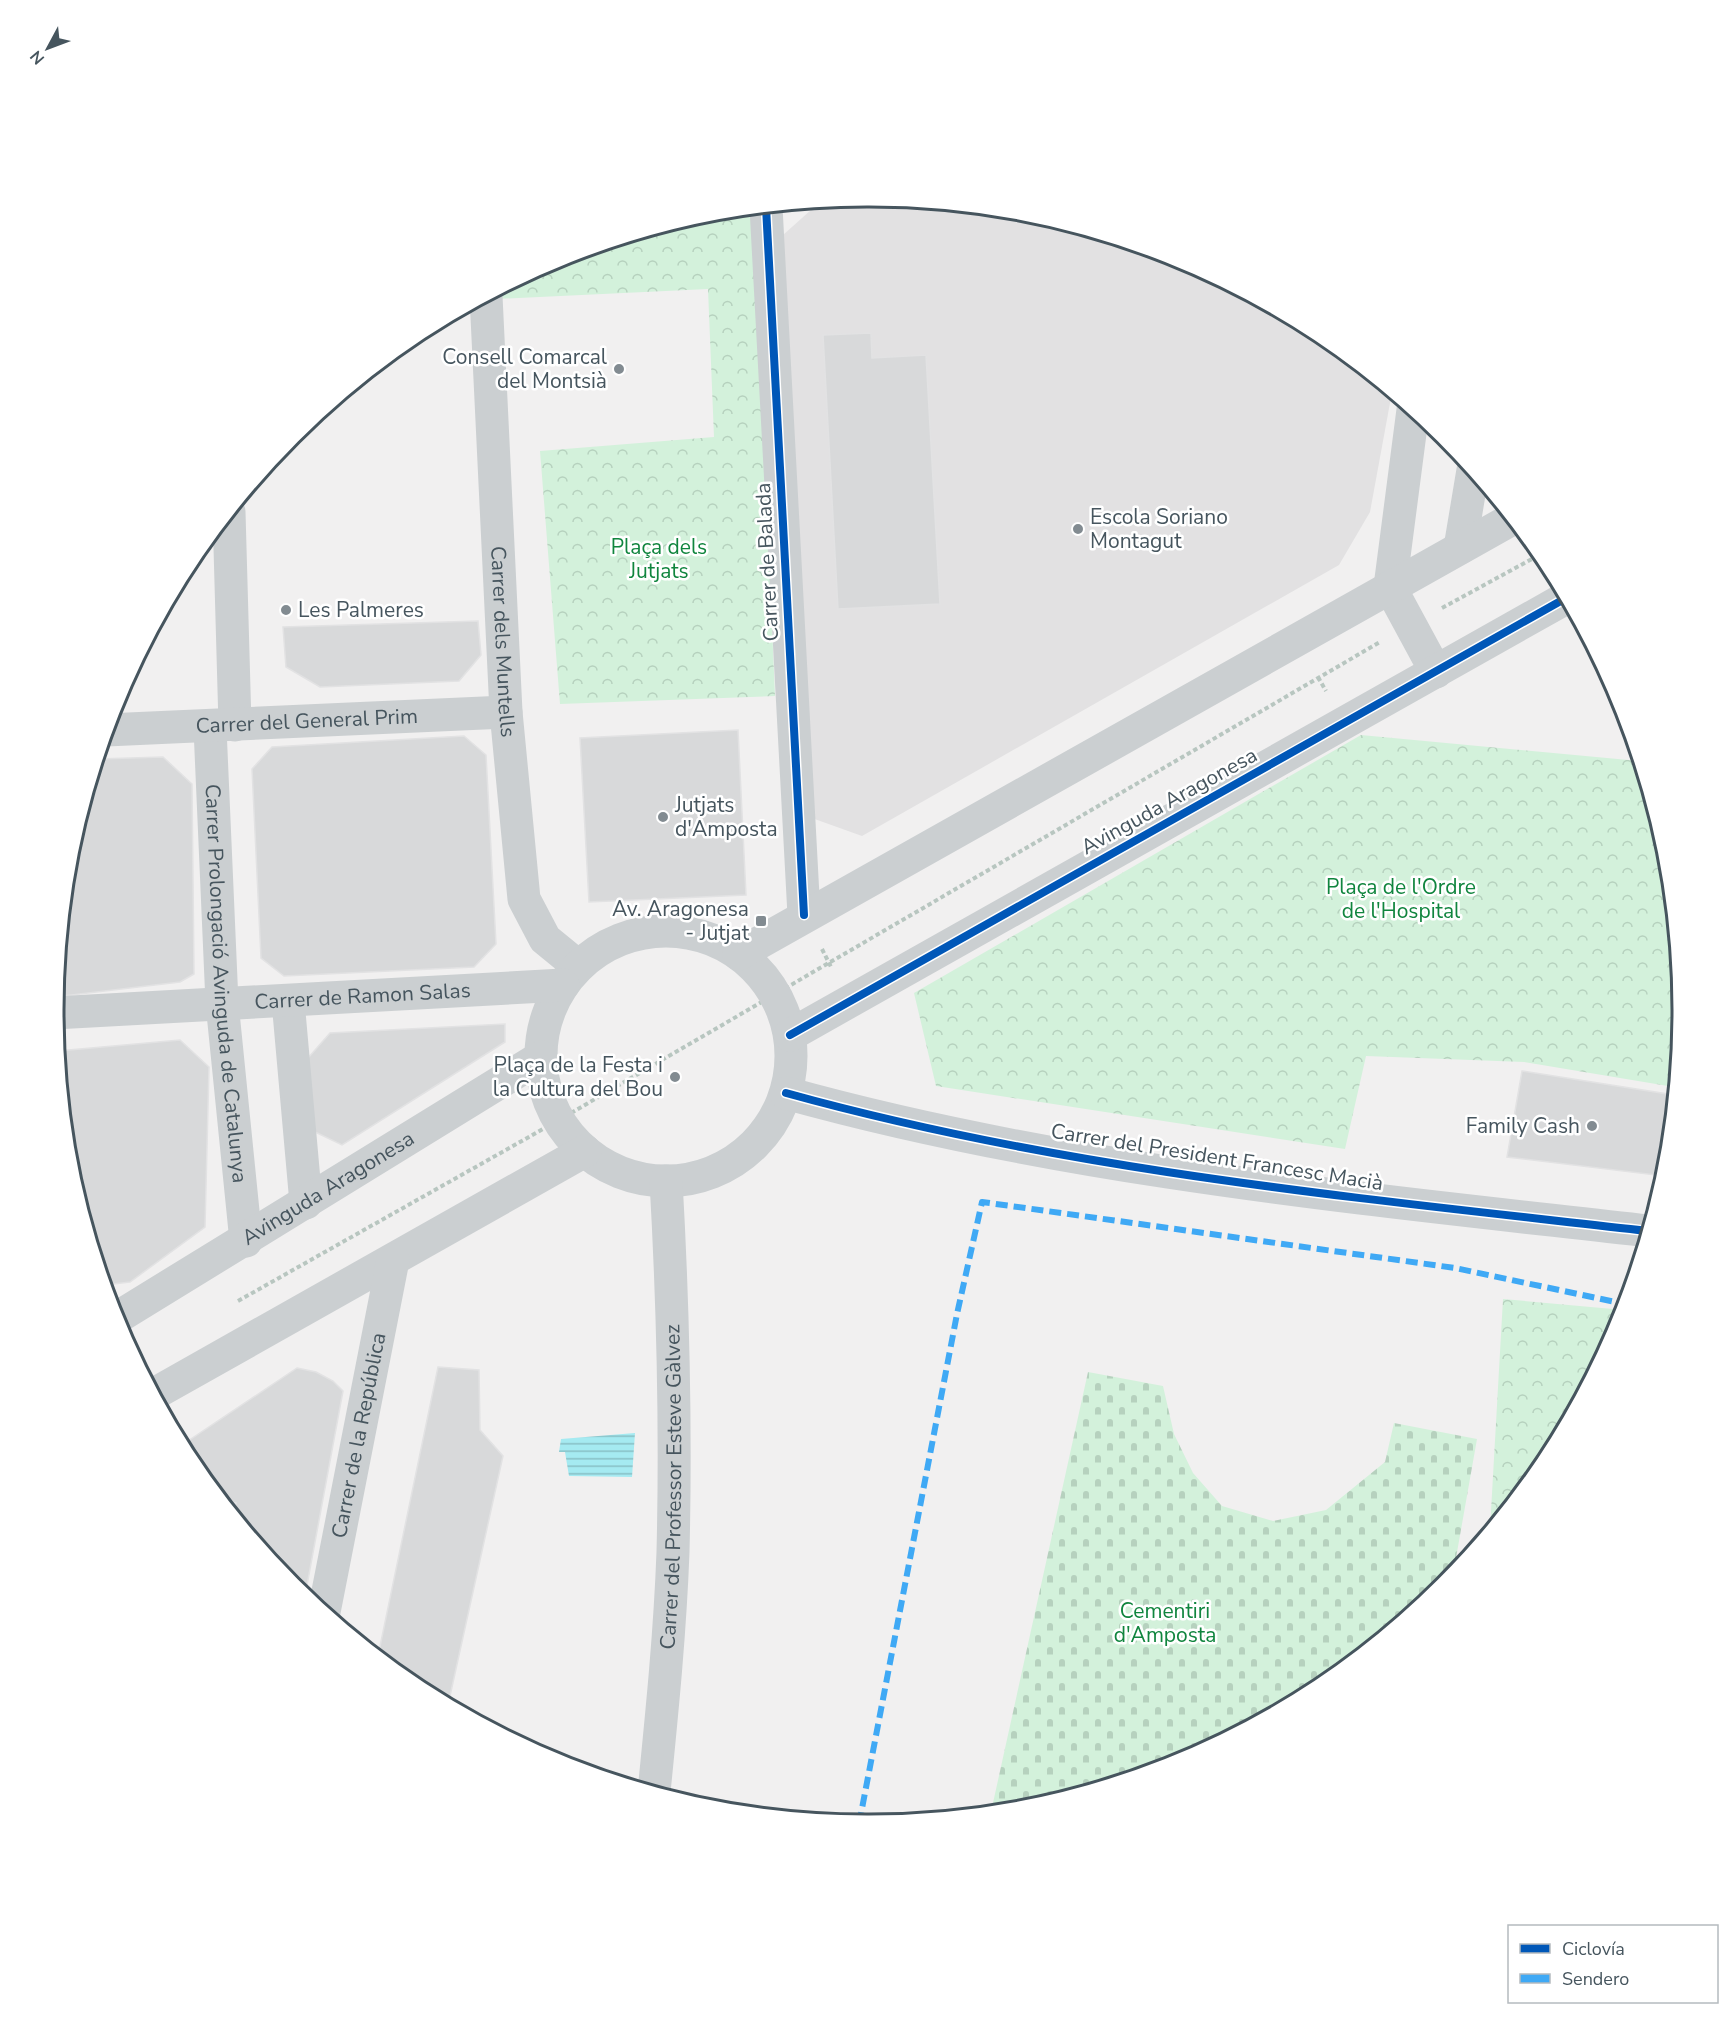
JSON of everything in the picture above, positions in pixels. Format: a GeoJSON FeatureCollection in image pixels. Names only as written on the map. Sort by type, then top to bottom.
{"type":"FeatureCollection","features":[{"type":"Feature","properties":{"kind":"street","name":"Carrer de Balada"},"geometry":{"type":"LineString","coordinates":[[766,214],[804,915]]}},
{"type":"Feature","properties":{"kind":"street","name":"Carrer dels Muntells"},"geometry":{"type":"LineString","coordinates":[[486,304],[506,712],[524,899],[545,939],[570,975]]}},
{"type":"Feature","properties":{"kind":"street"},"geometry":{"type":"LineString","coordinates":[[1412,419],[1390,587],[1436,672]]}},
{"type":"Feature","properties":{"kind":"street"},"geometry":{"type":"LineString","coordinates":[[1460,548],[1471,480]]}},
{"type":"Feature","properties":{"kind":"street"},"geometry":{"type":"LineString","coordinates":[[738,954],[1506,522]]}},
{"type":"Feature","properties":{"kind":"street","name":"Carrer Prolongació Avinguda de Catalunya"},"geometry":{"type":"LineString","coordinates":[[229,524],[222,726],[222,1003],[246,1241]]}},
{"type":"Feature","properties":{"kind":"street","name":"Avinguda Aragonesa"},"geometry":{"type":"LineString","coordinates":[[790,1035],[1559,602]]}},
{"type":"Feature","properties":{"kind":"street","name":"Carrer del General Prim"},"geometry":{"type":"LineString","coordinates":[[116,730],[506,712]]}},
{"type":"Feature","properties":{"kind":"street"},"geometry":{"type":"LineString","coordinates":[[656,931],[699,935],[738,954],[758,972],[774,993],[790,1035],[791,1064],[786,1093],[771,1125],[747,1151],[725,1166],[701,1176],[666,1181],[648,1179],[615,1169],[585,1151],[559,1120],[546,1090],[541,1057],[546,1020],[570,975],[614,941],[656,931]]}},
{"type":"Feature","properties":{"kind":"street","name":"Carrer de Ramon Salas"},"geometry":{"type":"LineString","coordinates":[[64,1012],[288,1001],[570,975]]}},
{"type":"Feature","properties":{"kind":"street"},"geometry":{"type":"LineString","coordinates":[[288,1001],[306,1203]]}},
{"type":"Feature","properties":{"kind":"street","name":"Avinguda Aragonesa"},"geometry":{"type":"LineString","coordinates":[[124,1313],[246,1241],[541,1057]]}},
{"type":"Feature","properties":{"kind":"street","name":"Carrer del President Francesc Macià"},"geometry":{"type":"LineString","coordinates":[[786,1093],[874,1117],[1235,1182],[1640,1230]]}},
{"type":"Feature","properties":{"kind":"street"},"geometry":{"type":"LineString","coordinates":[[160,1390],[585,1151]]}},
{"type":"Feature","properties":{"kind":"street","name":"Carrer del Professor Esteve Gàlvez"},"geometry":{"type":"LineString","coordinates":[[655,1785],[667,1665],[673,1553],[672,1287],[666,1181]]}},
{"type":"Feature","properties":{"kind":"street","name":"Carrer de la República"},"geometry":{"type":"LineString","coordinates":[[326,1603],[393,1260]]}},
{"type":"Feature","properties":{"kind":"path"},"geometry":{"type":"LineString","coordinates":[[237,1302],[559,1120],[1318,677],[1532,559]]}},
{"type":"Feature","properties":{"kind":"path"},"geometry":{"type":"LineString","coordinates":[[1296,639],[1345,723]]}},
{"type":"Feature","properties":{"kind":"path"},"geometry":{"type":"LineString","coordinates":[[804,915],[850,1001]]}},
{"type":"Feature","properties":{"kind":"shaded area","name":"Escola Soriano Montagut"},"geometry":{"type":"Polygon","coordinates":[[[868,207],[973,214],[1025,222],[1076,234],[1175,268],[1223,290],[1314,342],[1391,400],[1370,512],[1339,565],[862,836],[809,817],[783,235],[812,209],[868,207]]]}},
{"type":"Feature","properties":{"kind":"green space","name":"Plaça dels Jutjats"},"geometry":{"type":"Polygon","coordinates":[[[754,215],[775,696],[560,704],[540,451],[714,437],[708,289],[496,299],[561,268],[610,250],[660,234],[711,222],[754,215]]]}},
{"type":"Feature","properties":{"kind":"green space","name":"Plaça de l'Ordre de l'Hospital"},"geometry":{"type":"Polygon","coordinates":[[[1361,735],[1631,760],[1656,854],[1665,906],[1672,1010],[1668,1086],[1524,1062],[1366,1056],[1345,1149],[936,1086],[914,993],[1361,735]]]}},
{"type":"Feature","properties":{"kind":"green space"},"geometry":{"type":"Polygon","coordinates":[[[1503,1299],[1613,1309],[1589,1366],[1564,1412],[1536,1457],[1491,1517],[1503,1299]]]}},
{"type":"Feature","properties":{"kind":"green space","name":"Cementiri d'Amposta"},"geometry":{"type":"Polygon","coordinates":[[[1088,1372],[1163,1386],[1174,1434],[1193,1473],[1222,1506],[1273,1521],[1326,1510],[1385,1462],[1394,1423],[1477,1439],[1456,1557],[1398,1615],[1357,1648],[1314,1679],[1270,1706],[1175,1753],[1076,1787],[993,1804],[1088,1372]]]}},
{"type":"Feature","properties":{"kind":"water"},"geometry":{"type":"Polygon","coordinates":[[[635,1433],[632,1477],[569,1476],[565,1452],[559,1452],[561,1439],[635,1433]]]}},
{"type":"Feature","properties":{"kind":"building"},"geometry":{"type":"Polygon","coordinates":[[[871,333],[872,358],[926,355],[940,604],[838,609],[823,335],[871,333]]]}},
{"type":"Feature","properties":{"kind":"building"},"geometry":{"type":"Polygon","coordinates":[[[478,621],[481,655],[459,681],[320,687],[286,667],[283,627],[478,621]]]}},
{"type":"Feature","properties":{"kind":"building","name":"Jutjats d'Amposta"},"geometry":{"type":"Polygon","coordinates":[[[738,730],[746,895],[589,902],[580,738],[738,730]]]}},
{"type":"Feature","properties":{"kind":"building"},"geometry":{"type":"Polygon","coordinates":[[[464,736],[486,755],[496,944],[474,967],[284,976],[261,958],[252,769],[272,747],[464,736]]]}},
{"type":"Feature","properties":{"kind":"building"},"geometry":{"type":"Polygon","coordinates":[[[163,757],[192,784],[194,974],[180,982],[65,996],[71,906],[80,854],[105,759],[163,757]]]}},
{"type":"Feature","properties":{"kind":"building"},"geometry":{"type":"Polygon","coordinates":[[[505,1024],[505,1042],[342,1145],[313,1131],[308,1058],[330,1033],[505,1024]]]}},
{"type":"Feature","properties":{"kind":"building"},"geometry":{"type":"Polygon","coordinates":[[[180,1040],[209,1067],[205,1227],[130,1282],[113,1284],[92,1218],[71,1115],[66,1050],[180,1040]]]}},
{"type":"Feature","properties":{"kind":"building","name":"Family Cash"},"geometry":{"type":"Polygon","coordinates":[[[1522,1071],[1667,1094],[1654,1175],[1507,1157],[1522,1071]]]}},
{"type":"Feature","properties":{"kind":"building"},"geometry":{"type":"Polygon","coordinates":[[[438,1367],[479,1370],[480,1430],[503,1456],[450,1696],[380,1648],[438,1367]]]}},
{"type":"Feature","properties":{"kind":"building"},"geometry":{"type":"Polygon","coordinates":[[[297,1368],[316,1372],[333,1381],[343,1391],[307,1586],[264,1540],[236,1506],[236,1503],[231,1500],[189,1440],[297,1368]]]}},
{"type":"Feature","properties":{"kind":"marked path"},"geometry":{"type":"LineString","coordinates":[[861,1814],[957,1314],[982,1202],[1455,1268],[1616,1302]]}},
{"type":"Feature","properties":{"kind":"cycle path"},"geometry":{"type":"LineString","coordinates":[[766,214],[804,915]]}},
{"type":"Feature","properties":{"kind":"cycle path"},"geometry":{"type":"LineString","coordinates":[[790,1035],[1559,602]]}},
{"type":"Feature","properties":{"kind":"cycle path"},"geometry":{"type":"LineString","coordinates":[[786,1093],[892,1120],[999,1143],[1106,1162],[1322,1193],[1640,1230]]}},
{"type":"Feature","properties":{"kind":"place","name":"Consell Comarcal del Montsià"},"geometry":{"type":"Point","coordinates":[619,369]}},
{"type":"Feature","properties":{"kind":"place","name":"Escola Soriano Montagut"},"geometry":{"type":"Point","coordinates":[1078,529]}},
{"type":"Feature","properties":{"kind":"place","name":"Les Palmeres"},"geometry":{"type":"Point","coordinates":[286,610]}},
{"type":"Feature","properties":{"kind":"place","name":"Jutjats d'Amposta"},"geometry":{"type":"Point","coordinates":[663,817]}},
{"type":"Feature","properties":{"kind":"place","name":"Av. Aragonesa - Jutjat"},"geometry":{"type":"Point","coordinates":[761,921]}},
{"type":"Feature","properties":{"kind":"place","name":"Plaça de la Festa i la Cultura del Bou"},"geometry":{"type":"Point","coordinates":[675,1077]}},
{"type":"Feature","properties":{"kind":"place","name":"Family Cash"},"geometry":{"type":"Point","coordinates":[1592,1126]}}]}
